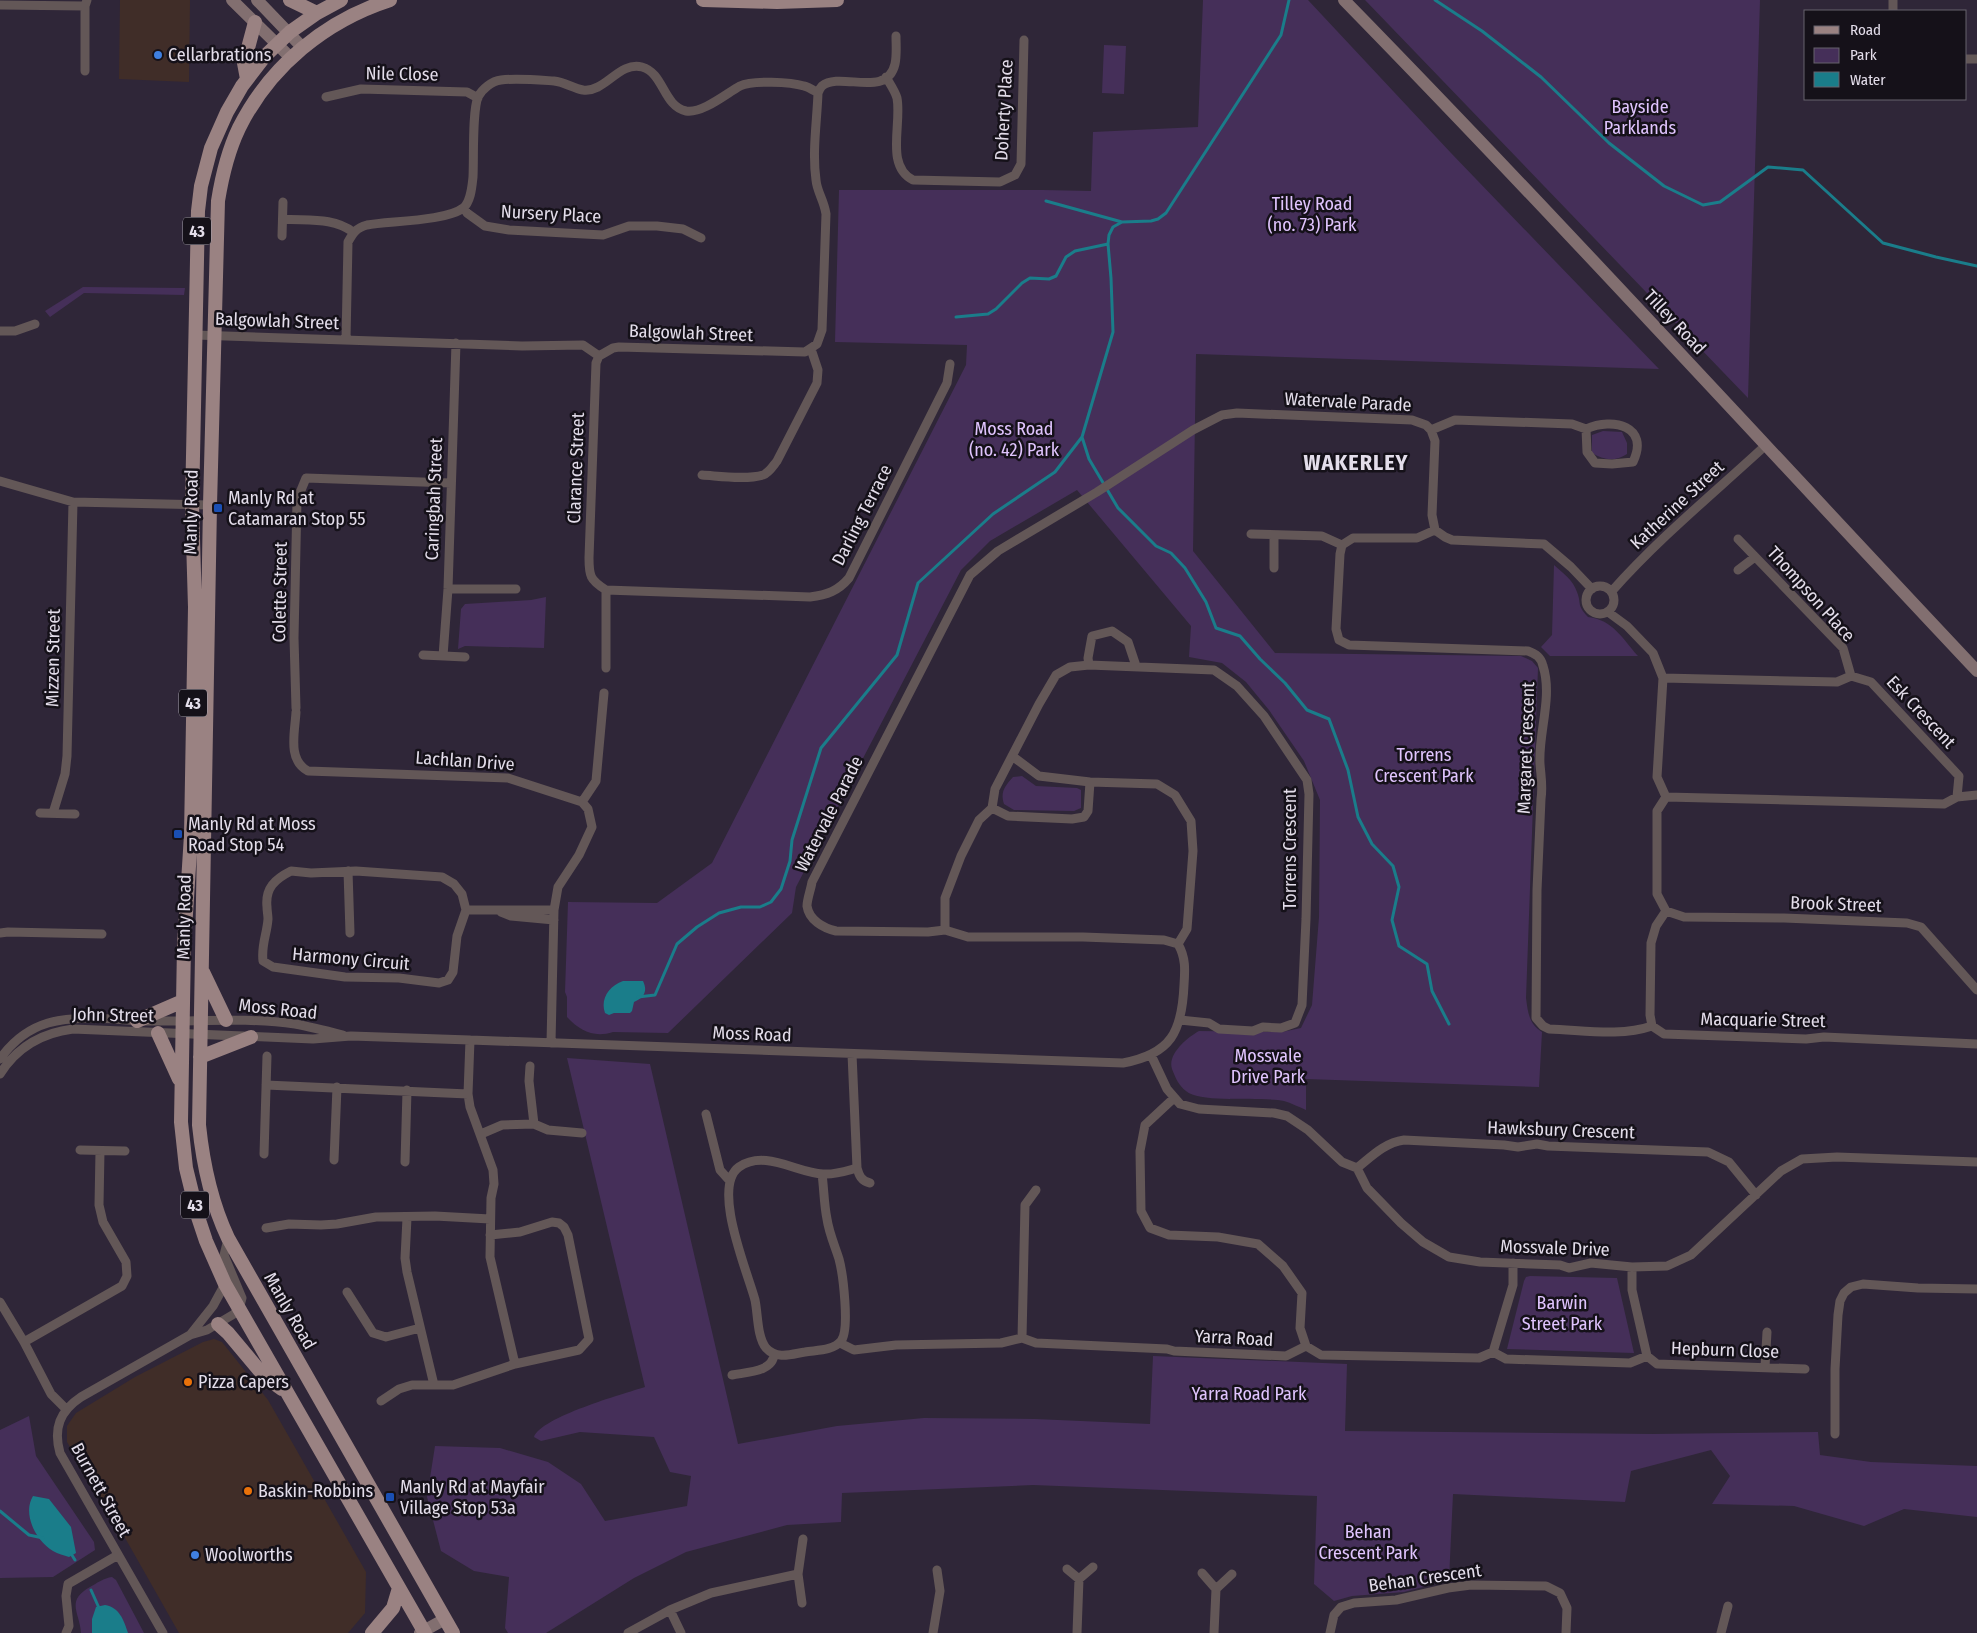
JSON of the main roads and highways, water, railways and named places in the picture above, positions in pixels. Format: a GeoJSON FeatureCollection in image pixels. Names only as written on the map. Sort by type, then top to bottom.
{"type":"FeatureCollection","features":[{"type":"Feature","properties":{"kind":"main road"},"geometry":{"type":"LineString","coordinates":[[232,0],[278,43],[291,58]]}},
{"type":"Feature","properties":{"kind":"main road"},"geometry":{"type":"LineString","coordinates":[[257,0],[290,32],[303,48]]}},
{"type":"Feature","properties":{"kind":"main road"},"geometry":{"type":"LineString","coordinates":[[290,0],[317,13]]}},
{"type":"Feature","properties":{"kind":"main road","name":"Manly Road"},"geometry":{"type":"LineString","coordinates":[[340,0],[290,32],[247,79],[218,130],[208,157],[201,186],[198,211],[192,505],[195,607],[192,835],[184,945],[181,1122],[186,1168],[200,1225],[225,1284],[423,1632]]}},
{"type":"Feature","properties":{"kind":"main road","name":"Manly Road"},"geometry":{"type":"LineString","coordinates":[[390,0],[328,28],[291,58],[275,74],[253,104],[239,128],[225,167],[218,201],[216,217],[210,505],[199,1125],[214,1206],[228,1238],[453,1633]]}},
{"type":"Feature","properties":{"kind":"main road"},"geometry":{"type":"LineString","coordinates":[[703,0],[777,2],[837,0]]}},
{"type":"Feature","properties":{"kind":"main road","name":"Tilley Road"},"geometry":{"type":"LineString","coordinates":[[1344,0],[1461,121],[1977,671]]}},
{"type":"Feature","properties":{"kind":"main road"},"geometry":{"type":"LineString","coordinates":[[247,79],[244,63],[255,22]]}},
{"type":"Feature","properties":{"kind":"main road"},"geometry":{"type":"LineString","coordinates":[[202,969],[226,1020]]}},
{"type":"Feature","properties":{"kind":"main road"},"geometry":{"type":"LineString","coordinates":[[137,1020],[183,1001]]}},
{"type":"Feature","properties":{"kind":"main road"},"geometry":{"type":"LineString","coordinates":[[158,1033],[182,1084]]}},
{"type":"Feature","properties":{"kind":"main road"},"geometry":{"type":"LineString","coordinates":[[200,1057],[250,1037]]}},
{"type":"Feature","properties":{"kind":"main road"},"geometry":{"type":"LineString","coordinates":[[218,1324],[228,1333],[264,1376],[285,1390]]}},
{"type":"Feature","properties":{"kind":"main road"},"geometry":{"type":"LineString","coordinates":[[372,1633],[393,1608],[399,1588]]}},
{"type":"Feature","properties":{"kind":"main road"},"geometry":{"type":"LineString","coordinates":[[423,1632],[445,1619]]}},
{"type":"Feature","properties":{"kind":"water"},"geometry":{"type":"Polygon","coordinates":[[[623,981],[643,981],[644,994],[634,1002],[630,1013],[614,1013],[609,1015],[605,1013],[605,998],[614,986],[623,981]]]}},
{"type":"Feature","properties":{"kind":"water"},"geometry":{"type":"Polygon","coordinates":[[[33,1496],[49,1499],[71,1527],[76,1553],[69,1557],[59,1554],[41,1541],[30,1519],[30,1503],[33,1496]]]}},
{"type":"Feature","properties":{"kind":"water"},"geometry":{"type":"Polygon","coordinates":[[[105,1605],[117,1611],[123,1619],[128,1633],[92,1633],[92,1619],[96,1607],[105,1605]]]}},
{"type":"Feature","properties":{"kind":"waterway"},"geometry":{"type":"LineString","coordinates":[[638,997],[655,995],[677,944],[697,927],[719,913],[741,907],[760,907],[771,902],[781,889],[790,861],[792,840],[821,748],[897,655],[918,583],[993,514],[1055,472],[1082,437],[1113,332],[1109,235],[1113,227],[1122,222],[1151,221],[1158,219],[1166,213],[1281,35],[1289,0]]}},
{"type":"Feature","properties":{"kind":"waterway"},"geometry":{"type":"LineString","coordinates":[[1435,0],[1482,31],[1541,77],[1609,143],[1664,186],[1703,205],[1720,202],[1768,167],[1803,170],[1883,243],[1977,266]]}},
{"type":"Feature","properties":{"kind":"waterway"},"geometry":{"type":"LineString","coordinates":[[1046,201],[1122,222]]}},
{"type":"Feature","properties":{"kind":"waterway"},"geometry":{"type":"LineString","coordinates":[[956,317],[988,314],[1030,278],[1049,279],[1056,276],[1066,257],[1075,251],[1108,244]]}},
{"type":"Feature","properties":{"kind":"waterway"},"geometry":{"type":"LineString","coordinates":[[1082,437],[1089,459],[1118,508],[1156,546],[1171,553],[1185,568],[1206,602],[1216,628],[1240,636],[1285,683],[1307,710],[1329,719],[1348,770],[1358,817],[1372,844],[1393,866],[1399,887],[1392,920],[1399,946],[1427,964],[1432,991],[1449,1024]]}},
{"type":"Feature","properties":{"kind":"waterway"},"geometry":{"type":"LineString","coordinates":[[0,1511],[29,1535],[43,1538]]}},
{"type":"Feature","properties":{"kind":"waterway"},"geometry":{"type":"LineString","coordinates":[[70,1552],[75,1560]]}},
{"type":"Feature","properties":{"kind":"waterway"},"geometry":{"type":"LineString","coordinates":[[91,1590],[99,1608]]}},
{"type":"Feature","properties":{"kind":"place","name":"Cellarbrations"},"geometry":{"type":"Point","coordinates":[158,55]}},
{"type":"Feature","properties":{"kind":"place","name":"Manly Rd at Catamaran Stop 55"},"geometry":{"type":"Point","coordinates":[218,508]}},
{"type":"Feature","properties":{"kind":"place","name":"Manly Rd at Moss Road Stop 54"},"geometry":{"type":"Point","coordinates":[178,834]}},
{"type":"Feature","properties":{"kind":"place","name":"Pizza Capers"},"geometry":{"type":"Point","coordinates":[188,1382]}},
{"type":"Feature","properties":{"kind":"place","name":"Baskin-Robbins"},"geometry":{"type":"Point","coordinates":[248,1491]}},
{"type":"Feature","properties":{"kind":"place","name":"Manly Rd at Mayfair Village Stop 53a"},"geometry":{"type":"Point","coordinates":[390,1497]}},
{"type":"Feature","properties":{"kind":"place","name":"Woolworths"},"geometry":{"type":"Point","coordinates":[195,1555]}},
{"type":"Feature","properties":{"kind":"district","name":"WAKERLEY"},"geometry":{"type":"Point","coordinates":[1356,462]}},
{"type":"Feature","properties":{"kind":"park label","name":"Bayside Parklands"},"geometry":{"type":"Point","coordinates":[1640,117]}},
{"type":"Feature","properties":{"kind":"park label","name":"Tilley Road (no. 73) Park"},"geometry":{"type":"Point","coordinates":[1312,214]}},
{"type":"Feature","properties":{"kind":"park label","name":"Moss Road (no. 42) Park"},"geometry":{"type":"Point","coordinates":[1014,439]}},
{"type":"Feature","properties":{"kind":"park label","name":"Torrens Crescent Park"},"geometry":{"type":"Point","coordinates":[1424,765]}},
{"type":"Feature","properties":{"kind":"park label","name":"Mossvale Drive Park"},"geometry":{"type":"Point","coordinates":[1268,1066]}},
{"type":"Feature","properties":{"kind":"park label","name":"Barwin Street Park"},"geometry":{"type":"Point","coordinates":[1562,1314]}},
{"type":"Feature","properties":{"kind":"park label","name":"Yarra Road Park"},"geometry":{"type":"Point","coordinates":[1249,1394]}},
{"type":"Feature","properties":{"kind":"park label","name":"Behan Crescent Park"},"geometry":{"type":"Point","coordinates":[1368,1542]}}]}
